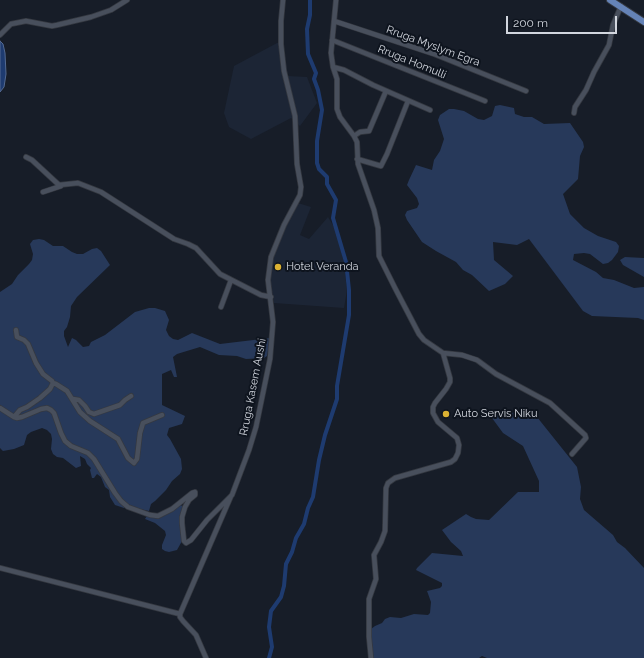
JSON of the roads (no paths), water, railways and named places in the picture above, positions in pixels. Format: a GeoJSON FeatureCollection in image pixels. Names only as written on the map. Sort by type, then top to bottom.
{"type":"FeatureCollection","features":[{"type":"Feature","properties":{"kind":"main road"},"geometry":{"type":"LineString","coordinates":[[610,0],[644,22]]}},
{"type":"Feature","properties":{"kind":"street"},"geometry":{"type":"LineString","coordinates":[[0,35],[11,24],[16,22],[26,21],[52,26],[91,17],[111,10],[127,0]]}},
{"type":"Feature","properties":{"kind":"street","name":"Rruga Kasem Aushi"},"geometry":{"type":"LineString","coordinates":[[14,417],[22,417],[41,409],[47,408],[51,410],[54,413],[65,441],[71,446],[88,453],[94,459],[115,493],[128,507],[150,515],[158,516],[172,509],[195,492],[195,495],[184,507],[182,516],[184,541],[186,543],[191,540],[207,520],[232,495],[251,442],[262,396],[272,337],[273,322],[268,280],[271,257],[284,225],[300,195],[301,187],[297,164],[294,116],[284,71],[281,44],[283,0]]}},
{"type":"Feature","properties":{"kind":"street"},"geometry":{"type":"LineString","coordinates":[[336,0],[331,53],[337,79],[338,112],[354,136],[357,145],[357,158],[360,173],[374,210],[378,228],[379,256],[421,337],[443,353],[462,355],[477,360],[496,374],[550,403],[586,436],[579,448],[572,454]]}},
{"type":"Feature","properties":{"kind":"street"},"geometry":{"type":"LineString","coordinates":[[574,113],[575,107],[586,90],[609,45],[613,25],[621,6]]}},
{"type":"Feature","properties":{"kind":"street","name":"Rruga Myslym Egra"},"geometry":{"type":"LineString","coordinates":[[334,21],[434,54],[526,91]]}},
{"type":"Feature","properties":{"kind":"street","name":"Rruga Homulli"},"geometry":{"type":"LineString","coordinates":[[332,40],[485,101]]}},
{"type":"Feature","properties":{"kind":"street"},"geometry":{"type":"LineString","coordinates":[[333,67],[344,70],[386,91],[430,110]]}},
{"type":"Feature","properties":{"kind":"street"},"geometry":{"type":"LineString","coordinates":[[354,136],[360,132],[369,131],[386,91]]}},
{"type":"Feature","properties":{"kind":"street"},"geometry":{"type":"LineString","coordinates":[[357,158],[381,166],[408,101]]}},
{"type":"Feature","properties":{"kind":"street"},"geometry":{"type":"LineString","coordinates":[[26,157],[32,160],[56,183],[63,185]]}},
{"type":"Feature","properties":{"kind":"street"},"geometry":{"type":"LineString","coordinates":[[43,192],[63,185],[78,183],[100,192],[174,239],[196,248],[220,274],[262,295],[271,297]]}},
{"type":"Feature","properties":{"kind":"street"},"geometry":{"type":"LineString","coordinates":[[221,307],[231,280]]}},
{"type":"Feature","properties":{"kind":"street"},"geometry":{"type":"LineString","coordinates":[[16,330],[17,337],[24,340],[28,344],[36,363],[44,374],[52,380],[53,383],[59,385],[67,391],[80,412],[90,421],[118,439],[128,458],[134,462],[137,458],[140,446],[140,433],[143,423],[162,415]]}},
{"type":"Feature","properties":{"kind":"street"},"geometry":{"type":"LineString","coordinates":[[371,658],[369,637],[369,599],[376,579],[374,555],[381,542],[384,531],[386,488],[388,483],[395,478],[451,462],[456,459],[458,453],[459,445],[457,438],[438,422],[433,413],[435,403],[450,382],[443,353]]}},
{"type":"Feature","properties":{"kind":"street"},"geometry":{"type":"LineString","coordinates":[[0,408],[14,417],[20,410],[40,398],[50,389],[53,383]]}},
{"type":"Feature","properties":{"kind":"street"},"geometry":{"type":"LineString","coordinates":[[73,399],[79,400],[89,412],[94,414],[120,406],[131,396]]}},
{"type":"Feature","properties":{"kind":"street"},"geometry":{"type":"LineString","coordinates":[[206,658],[196,635],[183,621],[180,614],[232,495]]}},
{"type":"Feature","properties":{"kind":"street"},"geometry":{"type":"LineString","coordinates":[[0,568],[180,614]]}},
{"type":"Feature","properties":{"kind":"waterway"},"geometry":{"type":"LineString","coordinates":[[269,658],[272,647],[269,627],[271,611],[281,597],[284,586],[286,564],[292,552],[296,538],[304,524],[308,508],[313,497],[325,435],[337,399],[337,386],[349,315],[349,290],[346,262],[333,218],[336,200],[327,184],[327,177],[319,169],[317,163],[317,141],[322,110],[314,79],[316,73],[308,54],[307,29],[310,15],[310,0]]}},
{"type":"Feature","properties":{"kind":"place","name":"Hotel Veranda"},"geometry":{"type":"Point","coordinates":[278,267]}},
{"type":"Feature","properties":{"kind":"place","name":"Auto Servis Niku"},"geometry":{"type":"Point","coordinates":[446,414]}}]}
